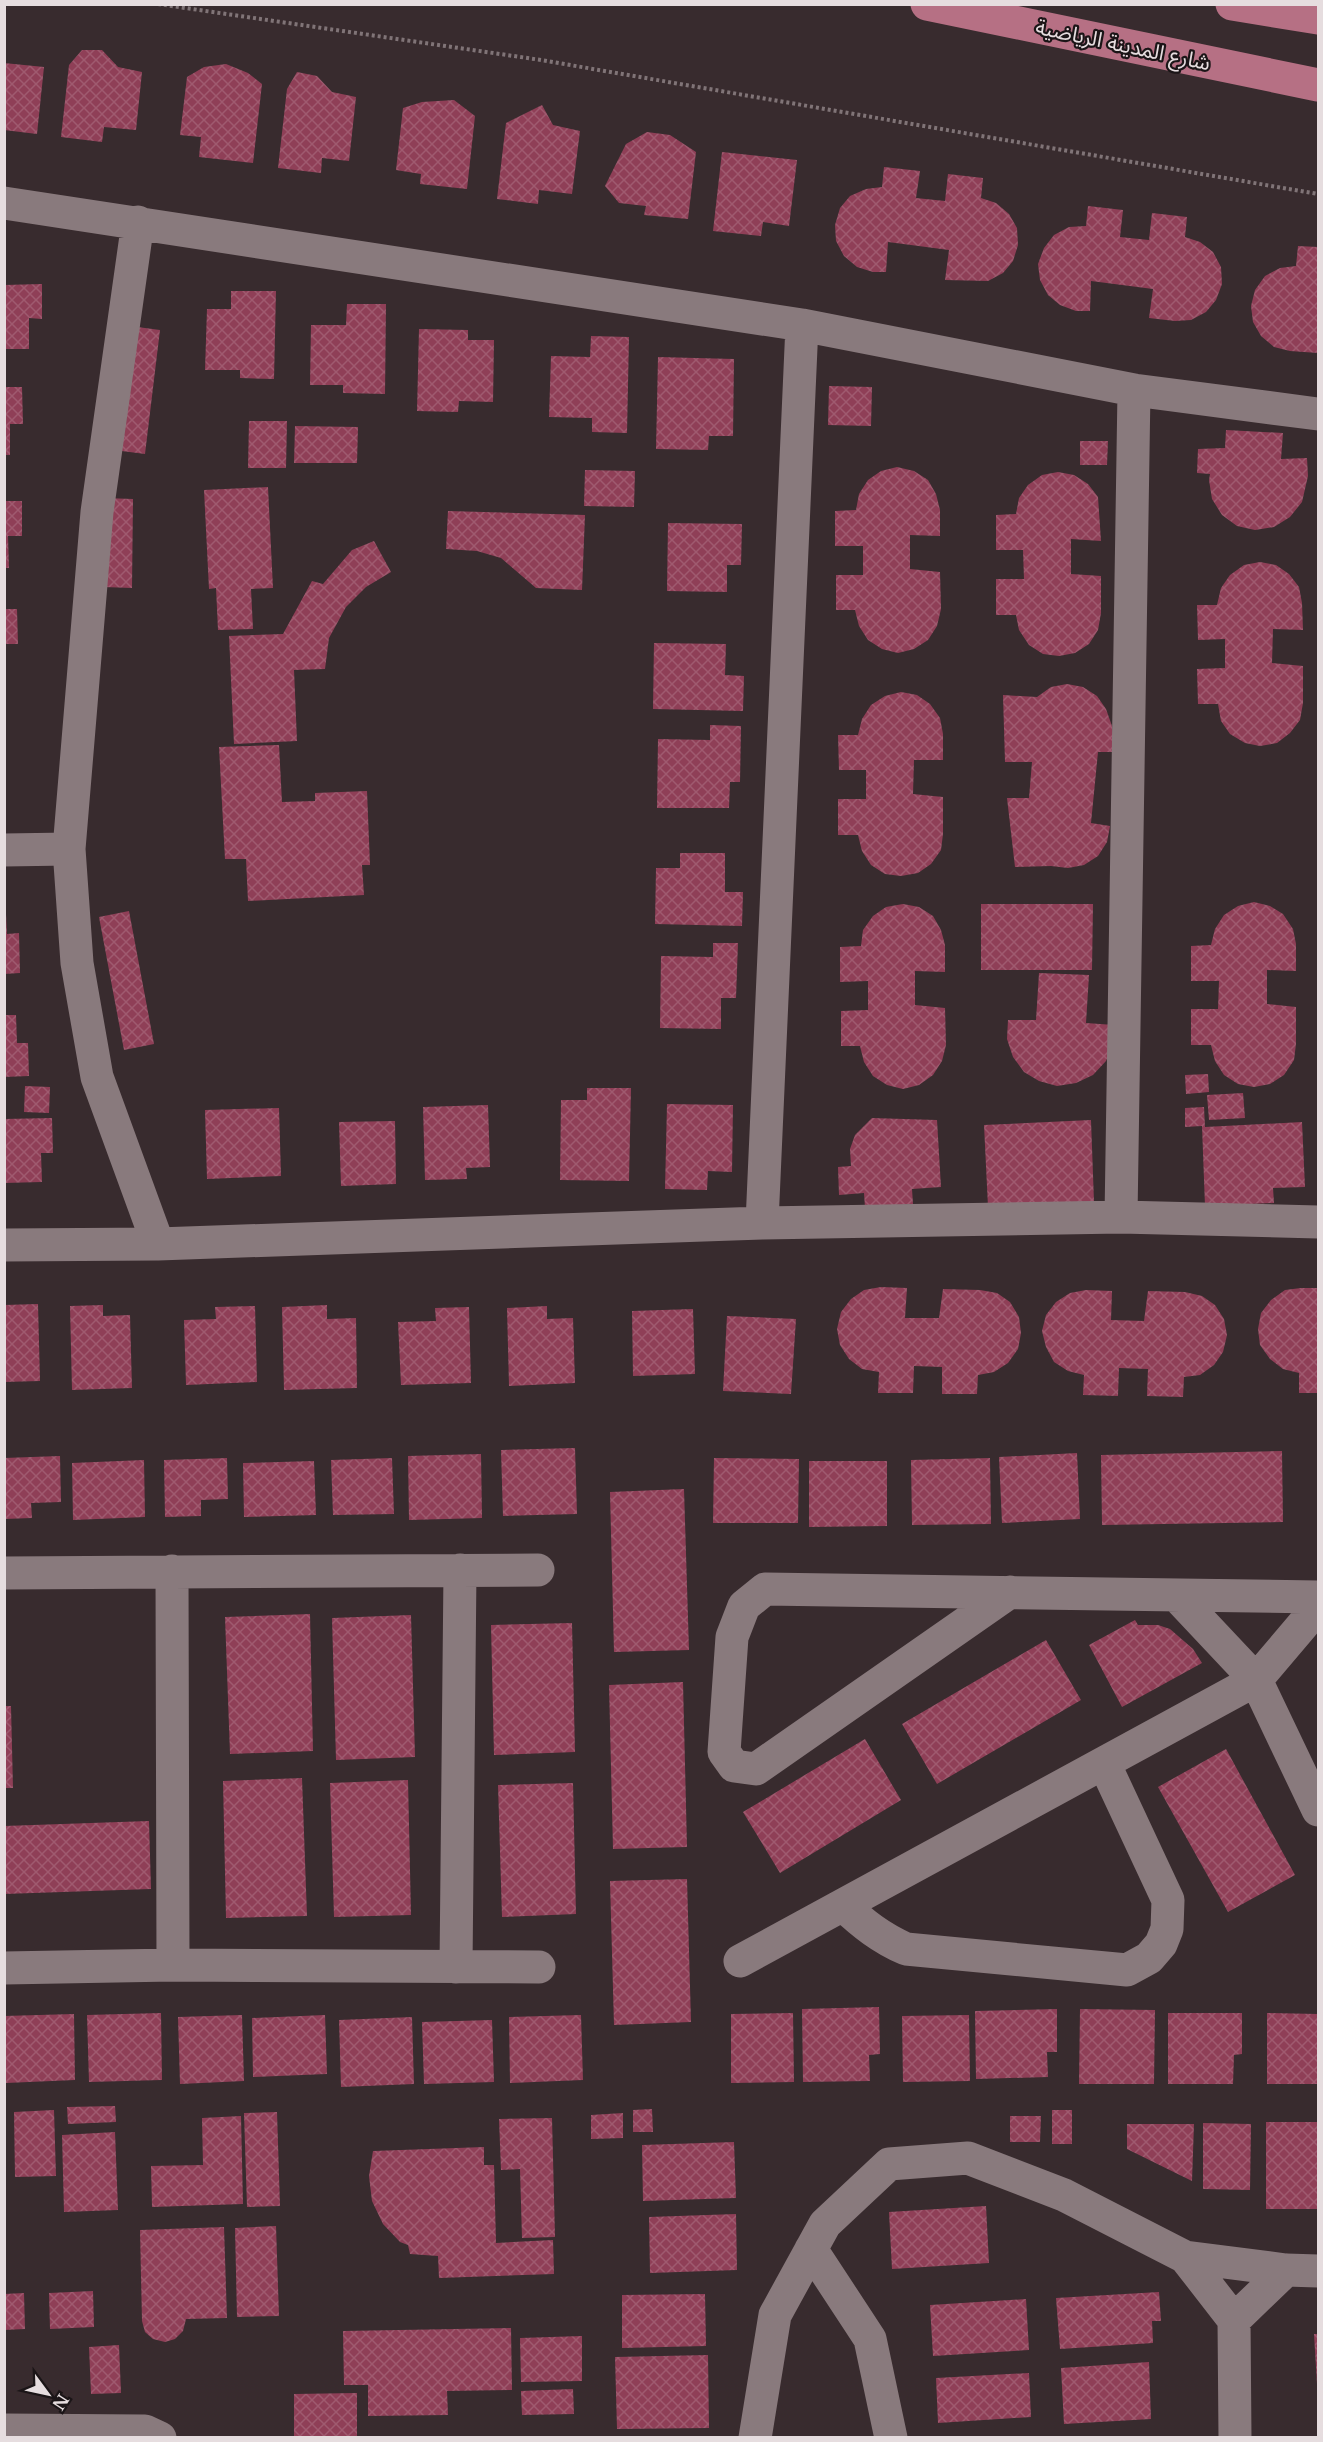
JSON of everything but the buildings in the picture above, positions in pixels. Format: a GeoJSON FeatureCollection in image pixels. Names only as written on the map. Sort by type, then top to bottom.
{"type":"FeatureCollection","features":[{"type":"Feature","properties":{"kind":"main road","name":"شارع المدينة الرياضية"},"geometry":{"type":"LineString","coordinates":[[927,4],[1318,86]]}},
{"type":"Feature","properties":{"kind":"main road"},"geometry":{"type":"LineString","coordinates":[[1232,4],[1318,18]]}},
{"type":"Feature","properties":{"kind":"street"},"geometry":{"type":"LineString","coordinates":[[4,203],[802,325],[1134,390],[1318,414]]}},
{"type":"Feature","properties":{"kind":"street"},"geometry":{"type":"LineString","coordinates":[[138,222],[97,512],[69,849],[77,963],[97,1077],[158,1244]]}},
{"type":"Feature","properties":{"kind":"street"},"geometry":{"type":"LineString","coordinates":[[762,1223],[802,325]]}},
{"type":"Feature","properties":{"kind":"street"},"geometry":{"type":"LineString","coordinates":[[1121,1217],[1134,390]]}},
{"type":"Feature","properties":{"kind":"street"},"geometry":{"type":"LineString","coordinates":[[4,850],[69,849]]}},
{"type":"Feature","properties":{"kind":"street"},"geometry":{"type":"LineString","coordinates":[[4,1245],[158,1244],[762,1223],[1121,1217],[1318,1222]]}},
{"type":"Feature","properties":{"kind":"street"},"geometry":{"type":"LineString","coordinates":[[456,1967],[460,1570]]}},
{"type":"Feature","properties":{"kind":"street"},"geometry":{"type":"LineString","coordinates":[[4,1573],[538,1570]]}},
{"type":"Feature","properties":{"kind":"street"},"geometry":{"type":"LineString","coordinates":[[172,1571],[173,1965]]}},
{"type":"Feature","properties":{"kind":"street"},"geometry":{"type":"LineString","coordinates":[[1010,1592],[756,1769],[734,1766],[724,1752],[732,1637],[744,1606],[765,1589],[1010,1592],[1177,1596],[1318,1597]]}},
{"type":"Feature","properties":{"kind":"street"},"geometry":{"type":"LineString","coordinates":[[1177,1596],[1257,1680],[1318,1810]]}},
{"type":"Feature","properties":{"kind":"street"},"geometry":{"type":"LineString","coordinates":[[740,1961],[1257,1680],[1318,1607]]}},
{"type":"Feature","properties":{"kind":"street"},"geometry":{"type":"LineString","coordinates":[[843,1905],[883,1939],[906,1949],[1127,1970],[1149,1958],[1161,1944],[1167,1929],[1168,1900],[1104,1763]]}},
{"type":"Feature","properties":{"kind":"street"},"geometry":{"type":"LineString","coordinates":[[4,1968],[173,1965],[539,1966]]}},
{"type":"Feature","properties":{"kind":"street"},"geometry":{"type":"LineString","coordinates":[[755,2438],[775,2315],[825,2224],[889,2164],[968,2158],[1064,2194],[1185,2257],[1286,2270],[1318,2271]]}},
{"type":"Feature","properties":{"kind":"street"},"geometry":{"type":"LineString","coordinates":[[811,2249],[870,2339],[891,2438]]}},
{"type":"Feature","properties":{"kind":"street"},"geometry":{"type":"LineString","coordinates":[[1185,2257],[1234,2320],[1235,2438]]}},
{"type":"Feature","properties":{"kind":"street"},"geometry":{"type":"LineString","coordinates":[[1234,2320],[1286,2270]]}},
{"type":"Feature","properties":{"kind":"street"},"geometry":{"type":"LineString","coordinates":[[4,2430],[145,2431],[160,2438]]}},
{"type":"Feature","properties":{"kind":"path"},"geometry":{"type":"LineString","coordinates":[[158,4],[541,60],[1318,194]]}}]}
